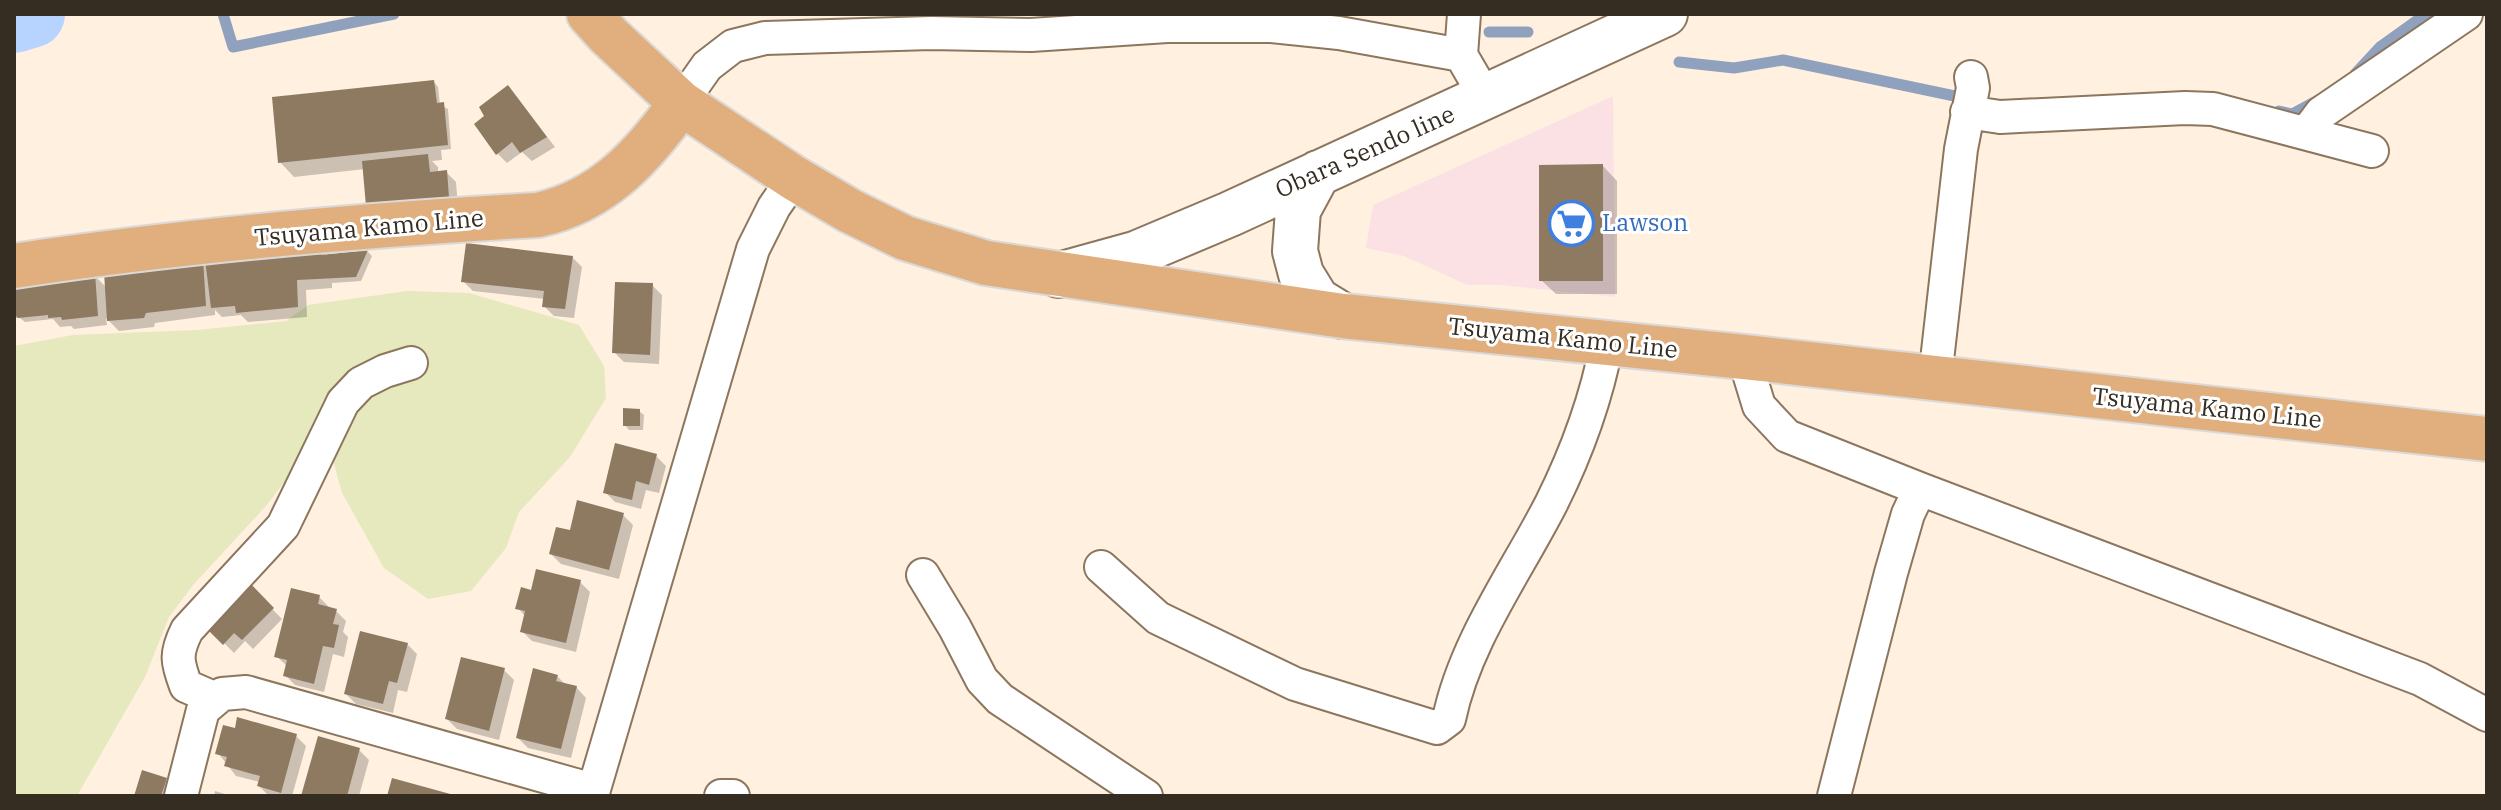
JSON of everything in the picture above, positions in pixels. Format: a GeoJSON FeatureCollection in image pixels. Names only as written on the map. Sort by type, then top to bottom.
{"type":"FeatureCollection","features":[{"type":"Feature","properties":{"kind":"main road","name":"Tsuyama Kamo Line"},"geometry":{"type":"LineString","coordinates":[[589,14],[681,103],[794,178],[850,211],[905,238],[986,263],[1343,316],[2487,439]]}},
{"type":"Feature","properties":{"kind":"main road","name":"Obara Sendo line"},"geometry":{"type":"LineString","coordinates":[[1059,275],[1135,254],[1230,214],[1665,14]]}},
{"type":"Feature","properties":{"kind":"main road","name":"Tsuyama Kamo Line"},"geometry":{"type":"LineString","coordinates":[[14,266],[201,242],[538,215],[561,210],[594,194],[640,155],[681,103]]}},
{"type":"Feature","properties":{"kind":"main road"},"geometry":{"type":"LineString","coordinates":[[1318,173],[1298,210],[1295,251],[1301,274],[1317,300],[1343,316]]}},
{"type":"Feature","properties":{"kind":"street"},"geometry":{"type":"LineString","coordinates":[[1464,14],[1461,55],[1486,98]]}},
{"type":"Feature","properties":{"kind":"street"},"geometry":{"type":"LineString","coordinates":[[2306,133],[2321,113],[2466,14]]}},
{"type":"Feature","properties":{"kind":"street"},"geometry":{"type":"LineString","coordinates":[[681,103],[707,66],[733,46],[765,38],[931,33],[1075,34],[1220,20],[1339,33],[1461,55]]}},
{"type":"Feature","properties":{"kind":"street"},"geometry":{"type":"LineString","coordinates":[[1935,378],[1961,149],[1973,88],[1971,77]]}},
{"type":"Feature","properties":{"kind":"street"},"geometry":{"type":"LineString","coordinates":[[1967,112],[2000,117],[2213,109],[2372,151]]}},
{"type":"Feature","properties":{"kind":"street"},"geometry":{"type":"LineString","coordinates":[[181,796],[203,710],[222,694],[246,692],[592,793],[753,249],[774,207],[794,178]]}},
{"type":"Feature","properties":{"kind":"street"},"geometry":{"type":"LineString","coordinates":[[1101,567],[1158,618],[1171,625],[1295,684],[1437,728],[1449,719],[1453,700],[1488,620],[1550,506],[1579,445],[1599,385],[1607,343]]}},
{"type":"Feature","properties":{"kind":"street"},"geometry":{"type":"LineString","coordinates":[[1744,357],[1759,406],[1787,436],[2420,679],[2487,715]]}},
{"type":"Feature","properties":{"kind":"street"},"geometry":{"type":"LineString","coordinates":[[216,699],[186,686],[177,661],[180,643],[187,630],[283,526],[343,402],[361,383],[411,363]]}},
{"type":"Feature","properties":{"kind":"street"},"geometry":{"type":"LineString","coordinates":[[1834,796],[1891,573],[1908,514],[1920,489]]}},
{"type":"Feature","properties":{"kind":"street"},"geometry":{"type":"LineString","coordinates":[[923,575],[982,680],[1000,699],[1146,796]]}},
{"type":"Feature","properties":{"kind":"street"},"geometry":{"type":"LineString","coordinates":[[721,796],[733,796]]}},
{"type":"Feature","properties":{"kind":"shaded area"},"geometry":{"type":"Polygon","coordinates":[[[1613,96],[1615,297],[1501,285],[1467,285],[1404,256],[1366,248],[1373,205],[1613,96]]]}},
{"type":"Feature","properties":{"kind":"green space"},"geometry":{"type":"Polygon","coordinates":[[[407,291],[469,293],[579,325],[604,366],[606,398],[570,457],[519,512],[506,548],[471,591],[428,599],[384,568],[342,493],[334,464],[299,463],[266,506],[193,585],[169,617],[145,677],[77,796],[14,796],[14,346],[73,335],[197,330],[286,321],[308,305],[407,291]]]}},
{"type":"Feature","properties":{"kind":"building"},"geometry":{"type":"Polygon","coordinates":[[[434,80],[437,103],[444,102],[448,145],[278,163],[272,97],[434,80]]]}},
{"type":"Feature","properties":{"kind":"building"},"geometry":{"type":"Polygon","coordinates":[[[508,85],[547,137],[520,153],[512,142],[496,155],[474,124],[484,116],[479,107],[508,85]]]}},
{"type":"Feature","properties":{"kind":"building"},"geometry":{"type":"Polygon","coordinates":[[[428,154],[430,172],[447,170],[449,198],[366,206],[362,161],[428,154]]]}},
{"type":"Feature","properties":{"kind":"building","name":"Lawson"},"geometry":{"type":"Polygon","coordinates":[[[1603,164],[1603,281],[1539,281],[1539,165],[1603,164]]]}},
{"type":"Feature","properties":{"kind":"building"},"geometry":{"type":"Polygon","coordinates":[[[466,243],[573,256],[565,309],[542,307],[544,291],[461,282],[466,243]]]}},
{"type":"Feature","properties":{"kind":"building"},"geometry":{"type":"Polygon","coordinates":[[[322,248],[321,255],[368,250],[356,277],[297,280],[298,307],[236,313],[235,306],[211,308],[205,259],[322,248]]]}},
{"type":"Feature","properties":{"kind":"building"},"geometry":{"type":"Polygon","coordinates":[[[203,259],[206,306],[146,313],[144,318],[107,321],[104,272],[203,259]]]}},
{"type":"Feature","properties":{"kind":"building"},"geometry":{"type":"Polygon","coordinates":[[[95,273],[98,316],[62,320],[61,317],[48,318],[48,315],[18,318],[14,314],[14,284],[95,273]]]}},
{"type":"Feature","properties":{"kind":"building"},"geometry":{"type":"Polygon","coordinates":[[[615,282],[653,283],[650,355],[612,353],[615,282]]]}},
{"type":"Feature","properties":{"kind":"building"},"geometry":{"type":"Polygon","coordinates":[[[623,408],[640,409],[640,426],[623,426],[623,408]]]}},
{"type":"Feature","properties":{"kind":"building"},"geometry":{"type":"Polygon","coordinates":[[[615,443],[657,454],[649,485],[636,481],[632,500],[603,493],[615,443]]]}},
{"type":"Feature","properties":{"kind":"building"},"geometry":{"type":"Polygon","coordinates":[[[577,500],[624,513],[609,570],[549,554],[556,527],[570,530],[577,500]]]}},
{"type":"Feature","properties":{"kind":"building"},"geometry":{"type":"Polygon","coordinates":[[[536,569],[581,580],[566,643],[520,632],[525,611],[515,609],[521,587],[531,590],[536,569]]]}},
{"type":"Feature","properties":{"kind":"building"},"geometry":{"type":"Polygon","coordinates":[[[247,580],[274,608],[242,640],[234,633],[223,645],[203,625],[247,580]]]}},
{"type":"Feature","properties":{"kind":"building"},"geometry":{"type":"Polygon","coordinates":[[[291,588],[320,595],[318,604],[337,609],[333,624],[339,625],[334,648],[323,646],[314,684],[283,676],[287,660],[274,657],[291,588]]]}},
{"type":"Feature","properties":{"kind":"building"},"geometry":{"type":"Polygon","coordinates":[[[360,631],[408,643],[397,683],[389,681],[383,704],[344,694],[360,631]]]}},
{"type":"Feature","properties":{"kind":"building"},"geometry":{"type":"Polygon","coordinates":[[[461,657],[505,668],[489,731],[445,719],[461,657]]]}},
{"type":"Feature","properties":{"kind":"building"},"geometry":{"type":"Polygon","coordinates":[[[533,668],[558,675],[556,681],[577,686],[561,749],[516,738],[533,668]]]}},
{"type":"Feature","properties":{"kind":"building"},"geometry":{"type":"Polygon","coordinates":[[[237,717],[297,734],[281,793],[257,786],[260,776],[224,766],[227,757],[215,754],[223,725],[235,728],[237,717]]]}},
{"type":"Feature","properties":{"kind":"building"},"geometry":{"type":"Polygon","coordinates":[[[318,736],[360,748],[347,796],[301,796],[318,736]]]}},
{"type":"Feature","properties":{"kind":"building"},"geometry":{"type":"Polygon","coordinates":[[[142,770],[167,778],[161,796],[134,796],[142,770]]]}},
{"type":"Feature","properties":{"kind":"building"},"geometry":{"type":"Polygon","coordinates":[[[392,778],[454,795],[454,796],[387,796],[392,778]]]}},
{"type":"Feature","properties":{"kind":"waterway"},"geometry":{"type":"LineString","coordinates":[[14,19],[31,14]]}},
{"type":"Feature","properties":{"kind":"waterway"},"geometry":{"type":"LineString","coordinates":[[223,14],[233,47],[394,14]]}},
{"type":"Feature","properties":{"kind":"waterway"},"geometry":{"type":"LineString","coordinates":[[2355,74],[2380,47],[2426,14]]}},
{"type":"Feature","properties":{"kind":"waterway"},"geometry":{"type":"LineString","coordinates":[[1489,32],[1528,32]]}},
{"type":"Feature","properties":{"kind":"waterway"},"geometry":{"type":"LineString","coordinates":[[1679,62],[1734,68],[1783,60],[1969,99]]}},
{"type":"Feature","properties":{"kind":"waterway"},"geometry":{"type":"LineString","coordinates":[[2279,111],[2292,114],[2318,100]]}},
{"type":"Feature","properties":{"kind":"place","name":"Lawson"},"geometry":{"type":"Point","coordinates":[1571,223]}}]}
